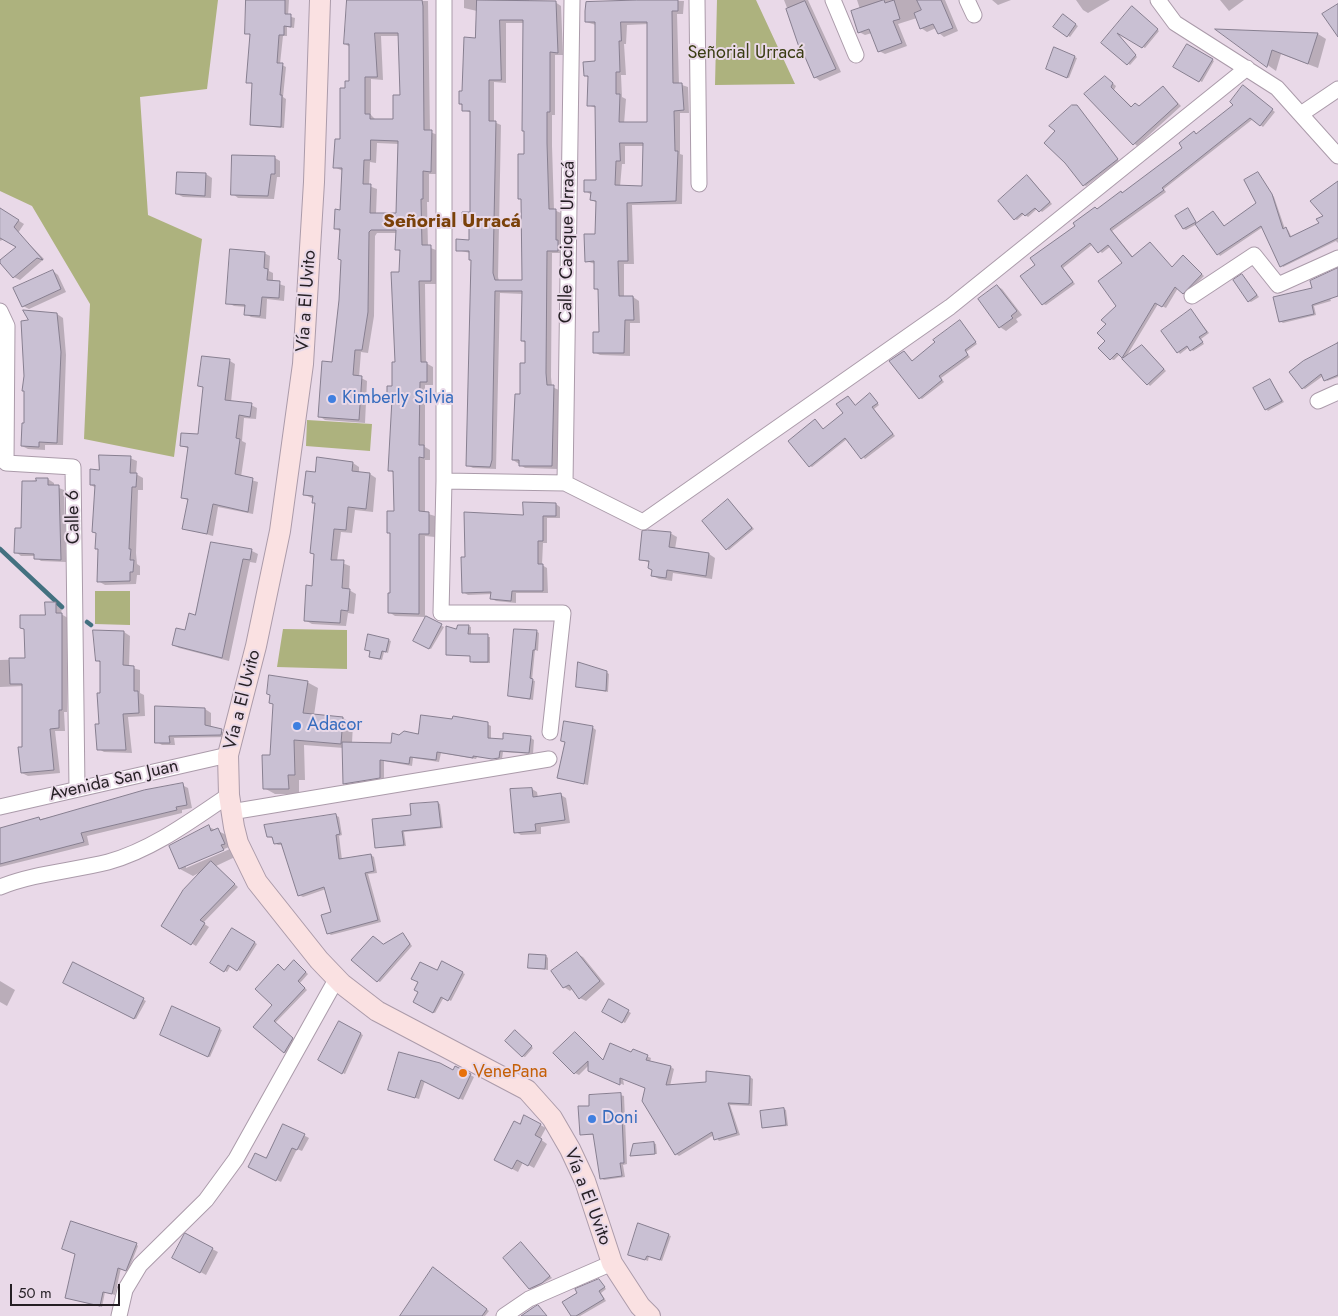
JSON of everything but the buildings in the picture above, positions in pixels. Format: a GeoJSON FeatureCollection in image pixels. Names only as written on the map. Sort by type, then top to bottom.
{"type":"FeatureCollection","features":[{"type":"Feature","properties":{"kind":"street","name":"Vía a El Uvito"},"geometry":{"type":"LineString","coordinates":[[320,0],[314,182],[303,364],[280,531],[256,646],[228,755],[230,804],[238,843],[257,882],[319,960],[337,978],[377,1011],[527,1090],[552,1118],[570,1148],[585,1181],[612,1263],[640,1306],[650,1316]]}},
{"type":"Feature","properties":{"kind":"street"},"geometry":{"type":"LineString","coordinates":[[444,0],[444,481],[441,613],[563,613],[550,732]]}},
{"type":"Feature","properties":{"kind":"street","name":"Calle Cacique Urracá"},"geometry":{"type":"LineString","coordinates":[[565,483],[572,0]]}},
{"type":"Feature","properties":{"kind":"street"},"geometry":{"type":"LineString","coordinates":[[697,0],[699,184]]}},
{"type":"Feature","properties":{"kind":"street"},"geometry":{"type":"LineString","coordinates":[[833,0],[856,55]]}},
{"type":"Feature","properties":{"kind":"street"},"geometry":{"type":"LineString","coordinates":[[968,0],[974,15]]}},
{"type":"Feature","properties":{"kind":"street"},"geometry":{"type":"LineString","coordinates":[[1162,1],[1174,22],[1277,88],[1338,156]]}},
{"type":"Feature","properties":{"kind":"street"},"geometry":{"type":"LineString","coordinates":[[444,481],[565,483],[643,522],[950,307],[1246,68]]}},
{"type":"Feature","properties":{"kind":"street"},"geometry":{"type":"LineString","coordinates":[[1300,114],[1338,89]]}},
{"type":"Feature","properties":{"kind":"street"},"geometry":{"type":"LineString","coordinates":[[1192,296],[1254,255],[1278,285],[1338,258]]}},
{"type":"Feature","properties":{"kind":"street","name":"Calle 6"},"geometry":{"type":"LineString","coordinates":[[0,311],[7,326],[6,463],[73,467],[77,789]]}},
{"type":"Feature","properties":{"kind":"street"},"geometry":{"type":"LineString","coordinates":[[1318,402],[1338,392]]}},
{"type":"Feature","properties":{"kind":"street","name":"Avenida San Juan"},"geometry":{"type":"LineString","coordinates":[[0,807],[228,755]]}},
{"type":"Feature","properties":{"kind":"street"},"geometry":{"type":"LineString","coordinates":[[0,887],[51,872],[110,862],[155,842],[230,804],[549,759]]}},
{"type":"Feature","properties":{"kind":"street"},"geometry":{"type":"LineString","coordinates":[[119,1316],[125,1290],[140,1265],[206,1200],[236,1159],[337,978]]}},
{"type":"Feature","properties":{"kind":"street"},"geometry":{"type":"LineString","coordinates":[[504,1316],[529,1298],[612,1263]]}},
{"type":"Feature","properties":{"kind":"green space"},"geometry":{"type":"Polygon","coordinates":[[[0,0],[218,0],[207,89],[140,97],[148,215],[202,239],[174,457],[84,439],[90,304],[32,206],[0,191],[0,0]]]}},
{"type":"Feature","properties":{"kind":"green space","name":"Señorial Urracá"},"geometry":{"type":"Polygon","coordinates":[[[717,0],[756,0],[795,84],[715,85],[717,0]]]}},
{"type":"Feature","properties":{"kind":"green space"},"geometry":{"type":"Polygon","coordinates":[[[307,420],[372,424],[370,451],[306,446],[307,420]]]}},
{"type":"Feature","properties":{"kind":"green space"},"geometry":{"type":"Polygon","coordinates":[[[95,591],[130,591],[130,625],[95,624],[95,591]]]}},
{"type":"Feature","properties":{"kind":"green space"},"geometry":{"type":"Polygon","coordinates":[[[283,629],[347,630],[347,669],[277,667],[283,629]]]}},
{"type":"Feature","properties":{"kind":"waterway"},"geometry":{"type":"LineString","coordinates":[[0,549],[62,607]]}},
{"type":"Feature","properties":{"kind":"waterway"},"geometry":{"type":"LineString","coordinates":[[87,622],[91,625]]}},
{"type":"Feature","properties":{"kind":"place","name":"Kimberly Silvia"},"geometry":{"type":"Point","coordinates":[332,399]}},
{"type":"Feature","properties":{"kind":"place","name":"Adacor"},"geometry":{"type":"Point","coordinates":[297,726]}},
{"type":"Feature","properties":{"kind":"place","name":"VenePana"},"geometry":{"type":"Point","coordinates":[463,1073]}},
{"type":"Feature","properties":{"kind":"place","name":"Doni"},"geometry":{"type":"Point","coordinates":[592,1119]}},
{"type":"Feature","properties":{"kind":"district","name":"Señorial Urracá"},"geometry":{"type":"Point","coordinates":[452,222]}}]}
